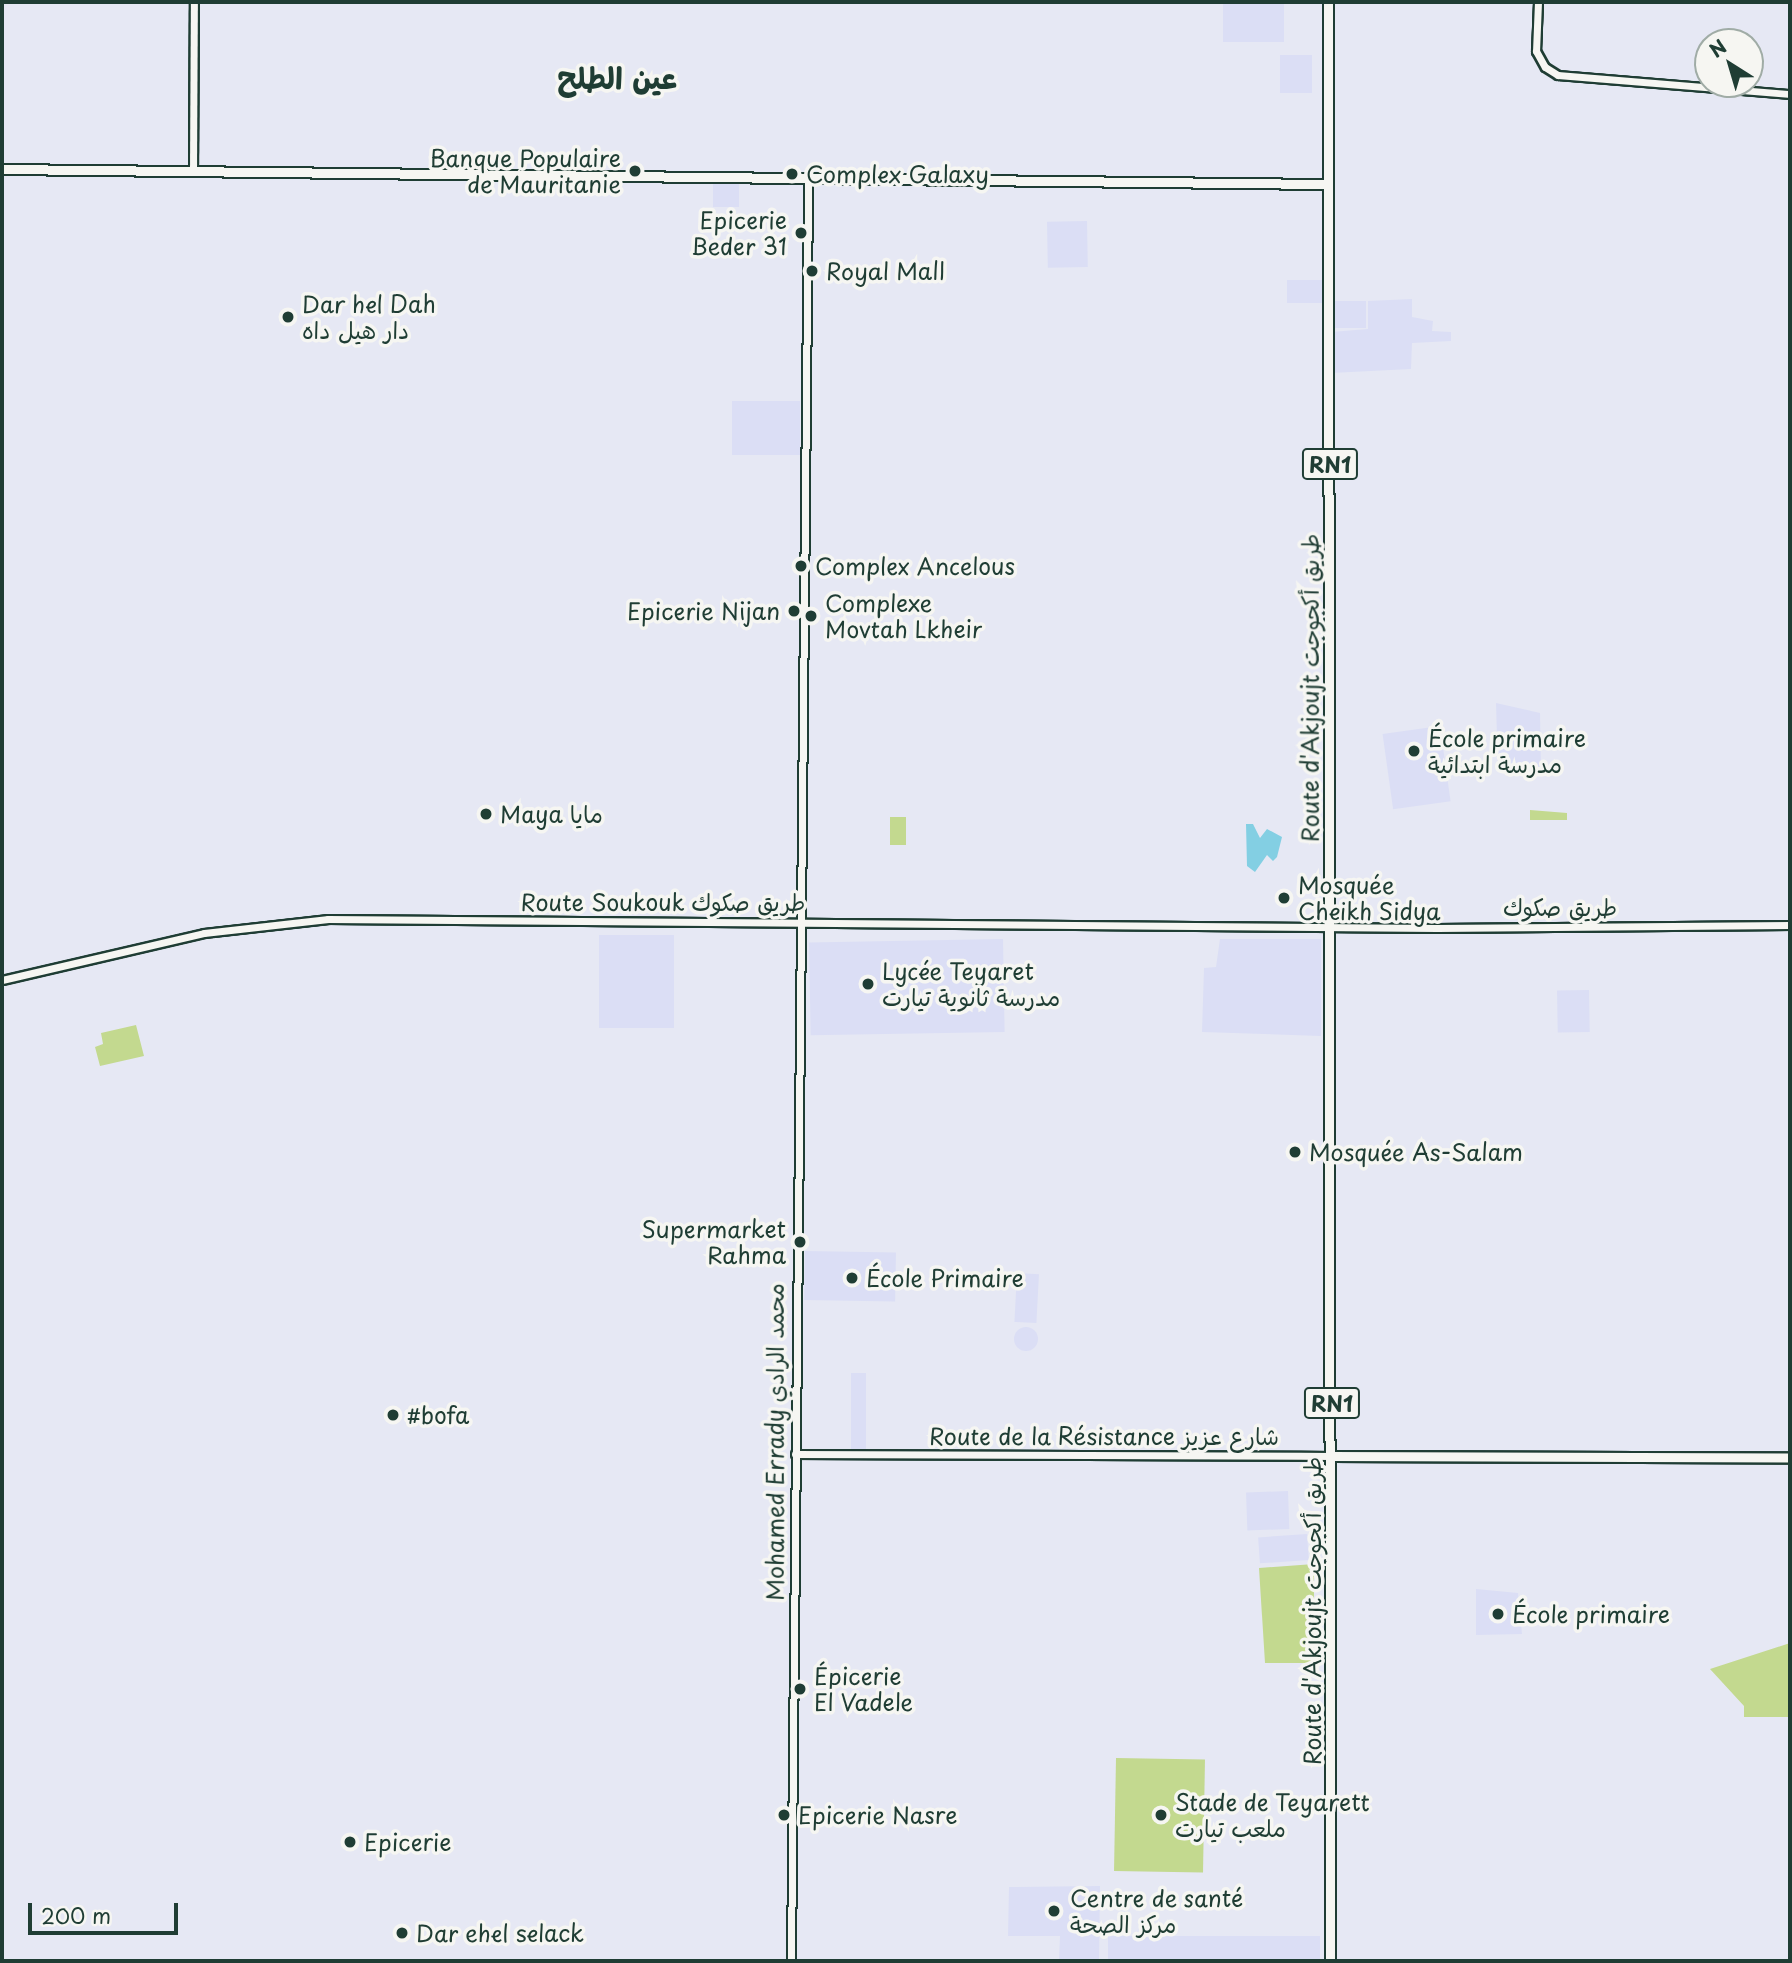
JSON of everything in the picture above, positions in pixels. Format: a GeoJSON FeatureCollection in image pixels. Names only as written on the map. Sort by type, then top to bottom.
{"type":"FeatureCollection","features":[{"type":"Feature","properties":{"kind":"main road","name":"Route d'Akjoujt طريق أكجوجت"},"geometry":{"type":"LineString","coordinates":[[1328,2],[1330,1961]]}},
{"type":"Feature","properties":{"kind":"main road"},"geometry":{"type":"LineString","coordinates":[[2,169],[1327,184]]}},
{"type":"Feature","properties":{"kind":"main road","name":"Route de la Résistance شارع عزيز"},"geometry":{"type":"LineString","coordinates":[[1331,1456],[1790,1458]]}},
{"type":"Feature","properties":{"kind":"street"},"geometry":{"type":"LineString","coordinates":[[192,171],[194,2]]}},
{"type":"Feature","properties":{"kind":"street"},"geometry":{"type":"LineString","coordinates":[[1538,2],[1536,51],[1545,67],[1558,75],[1790,94]]}},
{"type":"Feature","properties":{"kind":"street","name":"Mohamed Errady محمد الرادي"},"geometry":{"type":"LineString","coordinates":[[790,1961],[808,180]]}},
{"type":"Feature","properties":{"kind":"street","name":"Route Soukouk طريق صكوك"},"geometry":{"type":"LineString","coordinates":[[2,980],[204,933],[288,921],[419,918],[1330,926]]}},
{"type":"Feature","properties":{"kind":"street","name":"طريق صكوك"},"geometry":{"type":"LineString","coordinates":[[1330,926],[1790,925]]}},
{"type":"Feature","properties":{"kind":"street","name":"Route de la Résistance شارع عزيز"},"geometry":{"type":"LineString","coordinates":[[795,1454],[1331,1456]]}},
{"type":"Feature","properties":{"kind":"shaded area"},"geometry":{"type":"Polygon","coordinates":[[[1223,2],[1284,2],[1284,42],[1223,42],[1223,2]]]}},
{"type":"Feature","properties":{"kind":"shaded area"},"geometry":{"type":"Polygon","coordinates":[[[1280,55],[1312,55],[1312,93],[1280,93],[1280,55]]]}},
{"type":"Feature","properties":{"kind":"shaded area"},"geometry":{"type":"Polygon","coordinates":[[[713,181],[739,181],[739,207],[713,207],[713,181]]]}},
{"type":"Feature","properties":{"kind":"shaded area"},"geometry":{"type":"Polygon","coordinates":[[[1087,221],[1088,267],[1048,268],[1047,222],[1087,221]]]}},
{"type":"Feature","properties":{"kind":"shaded area"},"geometry":{"type":"Polygon","coordinates":[[[1287,280],[1324,280],[1324,303],[1287,303],[1287,280]]]}},
{"type":"Feature","properties":{"kind":"shaded area"},"geometry":{"type":"Polygon","coordinates":[[[1412,299],[1412,317],[1433,321],[1432,331],[1451,332],[1451,341],[1412,343],[1411,369],[1331,373],[1331,332],[1368,329],[1368,301],[1412,299]]]}},
{"type":"Feature","properties":{"kind":"shaded area"},"geometry":{"type":"Polygon","coordinates":[[[1329,301],[1366,301],[1366,328],[1329,328],[1329,301]]]}},
{"type":"Feature","properties":{"kind":"shaded area"},"geometry":{"type":"Polygon","coordinates":[[[732,401],[800,401],[800,455],[732,455],[732,401]]]}},
{"type":"Feature","properties":{"kind":"shaded area"},"geometry":{"type":"Polygon","coordinates":[[[1496,703],[1540,713],[1541,768],[1498,771],[1496,703]]]}},
{"type":"Feature","properties":{"kind":"shaded area"},"geometry":{"type":"Polygon","coordinates":[[[1440,726],[1451,801],[1393,809],[1383,734],[1440,726]]]}},
{"type":"Feature","properties":{"kind":"shaded area"},"geometry":{"type":"Polygon","coordinates":[[[599,935],[674,935],[674,1028],[599,1028],[599,935]]]}},
{"type":"Feature","properties":{"kind":"shaded area"},"geometry":{"type":"Polygon","coordinates":[[[1003,939],[1005,1032],[811,1035],[809,942],[1003,939]]]}},
{"type":"Feature","properties":{"kind":"shaded area"},"geometry":{"type":"Polygon","coordinates":[[[1220,939],[1321,939],[1321,1036],[1202,1032],[1204,968],[1216,967],[1220,939]]]}},
{"type":"Feature","properties":{"kind":"shaded area"},"geometry":{"type":"Polygon","coordinates":[[[1589,990],[1590,1032],[1558,1033],[1557,991],[1589,990]]]}},
{"type":"Feature","properties":{"kind":"shaded area","name":"École Primaire"},"geometry":{"type":"Polygon","coordinates":[[[805,1251],[896,1253],[895,1302],[804,1300],[805,1251]]]}},
{"type":"Feature","properties":{"kind":"shaded area"},"geometry":{"type":"Polygon","coordinates":[[[1017,1273],[1039,1274],[1036,1323],[1014,1322],[1017,1273]]]}},
{"type":"Feature","properties":{"kind":"shaded area"},"geometry":{"type":"Polygon","coordinates":[[[1026,1327],[1035,1330],[1038,1339],[1035,1348],[1026,1351],[1017,1348],[1014,1339],[1017,1330],[1026,1327]]]}},
{"type":"Feature","properties":{"kind":"shaded area"},"geometry":{"type":"Polygon","coordinates":[[[851,1373],[866,1373],[866,1449],[851,1449],[851,1373]]]}},
{"type":"Feature","properties":{"kind":"shaded area"},"geometry":{"type":"Polygon","coordinates":[[[1288,1491],[1289,1529],[1247,1530],[1246,1492],[1288,1491]]]}},
{"type":"Feature","properties":{"kind":"shaded area"},"geometry":{"type":"Polygon","coordinates":[[[1307,1534],[1309,1560],[1260,1563],[1258,1537],[1307,1534]]]}},
{"type":"Feature","properties":{"kind":"shaded area","name":"École primaire"},"geometry":{"type":"Polygon","coordinates":[[[1476,1589],[1518,1593],[1522,1634],[1476,1635],[1476,1589]]]}},
{"type":"Feature","properties":{"kind":"shaded area","name":"Centre de santé مركز الصحة"},"geometry":{"type":"Polygon","coordinates":[[[1100,1886],[1099,1961],[1059,1961],[1060,1936],[1008,1936],[1009,1887],[1100,1886]]]}},
{"type":"Feature","properties":{"kind":"shaded area"},"geometry":{"type":"Polygon","coordinates":[[[1108,1936],[1320,1936],[1320,1961],[1108,1961],[1108,1936]]]}},
{"type":"Feature","properties":{"kind":"green space"},"geometry":{"type":"Polygon","coordinates":[[[1530,810],[1567,813],[1567,820],[1530,820],[1530,810]]]}},
{"type":"Feature","properties":{"kind":"green space"},"geometry":{"type":"Polygon","coordinates":[[[890,817],[906,817],[906,845],[890,845],[890,817]]]}},
{"type":"Feature","properties":{"kind":"green space"},"geometry":{"type":"Polygon","coordinates":[[[136,1025],[144,1056],[100,1066],[95,1047],[103,1044],[101,1033],[136,1025]]]}},
{"type":"Feature","properties":{"kind":"green space"},"geometry":{"type":"Polygon","coordinates":[[[1314,1564],[1314,1663],[1265,1663],[1259,1568],[1314,1564]]]}},
{"type":"Feature","properties":{"kind":"green space"},"geometry":{"type":"Polygon","coordinates":[[[1790,1643],[1790,1717],[1744,1717],[1744,1706],[1710,1669],[1790,1643]]]}},
{"type":"Feature","properties":{"kind":"green space","name":"Stade de Teyarett ملعب تيارت"},"geometry":{"type":"Polygon","coordinates":[[[1116,1758],[1205,1760],[1203,1873],[1114,1871],[1116,1758]]]}},
{"type":"Feature","properties":{"kind":"water"},"geometry":{"type":"Polygon","coordinates":[[[1246,824],[1253,824],[1260,838],[1267,829],[1282,837],[1277,857],[1273,861],[1267,855],[1255,872],[1247,866],[1246,824]]]}},
{"type":"Feature","properties":{"kind":"place","name":"Banque Populaire de Mauritanie"},"geometry":{"type":"Point","coordinates":[635,171]}},
{"type":"Feature","properties":{"kind":"place","name":"Complex Galaxy"},"geometry":{"type":"Point","coordinates":[792,174]}},
{"type":"Feature","properties":{"kind":"place","name":"Epicerie Beder 31"},"geometry":{"type":"Point","coordinates":[801,233]}},
{"type":"Feature","properties":{"kind":"place","name":"Royal Mall"},"geometry":{"type":"Point","coordinates":[812,271]}},
{"type":"Feature","properties":{"kind":"place","name":"Dar hel Dah دار هيل داه"},"geometry":{"type":"Point","coordinates":[288,317]}},
{"type":"Feature","properties":{"kind":"place","name":"Complex Ancelous"},"geometry":{"type":"Point","coordinates":[801,566]}},
{"type":"Feature","properties":{"kind":"place","name":"Epicerie Nijan"},"geometry":{"type":"Point","coordinates":[794,611]}},
{"type":"Feature","properties":{"kind":"place","name":"Complexe Movtah Lkheir"},"geometry":{"type":"Point","coordinates":[811,616]}},
{"type":"Feature","properties":{"kind":"place","name":"École primaire مدرسة ابتدائية"},"geometry":{"type":"Point","coordinates":[1414,751]}},
{"type":"Feature","properties":{"kind":"place","name":"Maya مايا"},"geometry":{"type":"Point","coordinates":[486,814]}},
{"type":"Feature","properties":{"kind":"place","name":"Mosquée Cheikh Sidya"},"geometry":{"type":"Point","coordinates":[1284,898]}},
{"type":"Feature","properties":{"kind":"place","name":"Lycée Teyaret مدرسة ثانوية تيارت"},"geometry":{"type":"Point","coordinates":[868,984]}},
{"type":"Feature","properties":{"kind":"place","name":"Mosquée As-Salam"},"geometry":{"type":"Point","coordinates":[1295,1152]}},
{"type":"Feature","properties":{"kind":"place","name":"Supermarket Rahma"},"geometry":{"type":"Point","coordinates":[800,1242]}},
{"type":"Feature","properties":{"kind":"place","name":"École Primaire"},"geometry":{"type":"Point","coordinates":[852,1278]}},
{"type":"Feature","properties":{"kind":"place","name":"#bofa"},"geometry":{"type":"Point","coordinates":[393,1415]}},
{"type":"Feature","properties":{"kind":"place","name":"École primaire"},"geometry":{"type":"Point","coordinates":[1498,1614]}},
{"type":"Feature","properties":{"kind":"place","name":"Épicerie El Vadele"},"geometry":{"type":"Point","coordinates":[800,1689]}},
{"type":"Feature","properties":{"kind":"place","name":"Epicerie Nasre"},"geometry":{"type":"Point","coordinates":[784,1815]}},
{"type":"Feature","properties":{"kind":"place","name":"Stade de Teyarett ملعب تيارت"},"geometry":{"type":"Point","coordinates":[1161,1815]}},
{"type":"Feature","properties":{"kind":"place","name":"Epicerie"},"geometry":{"type":"Point","coordinates":[350,1842]}},
{"type":"Feature","properties":{"kind":"place","name":"Centre de santé مركز الصحة"},"geometry":{"type":"Point","coordinates":[1054,1911]}},
{"type":"Feature","properties":{"kind":"place","name":"Dar ehel selack"},"geometry":{"type":"Point","coordinates":[402,1933]}},
{"type":"Feature","properties":{"kind":"district","name":"عين الطلح"},"geometry":{"type":"Point","coordinates":[617,77]}}]}
